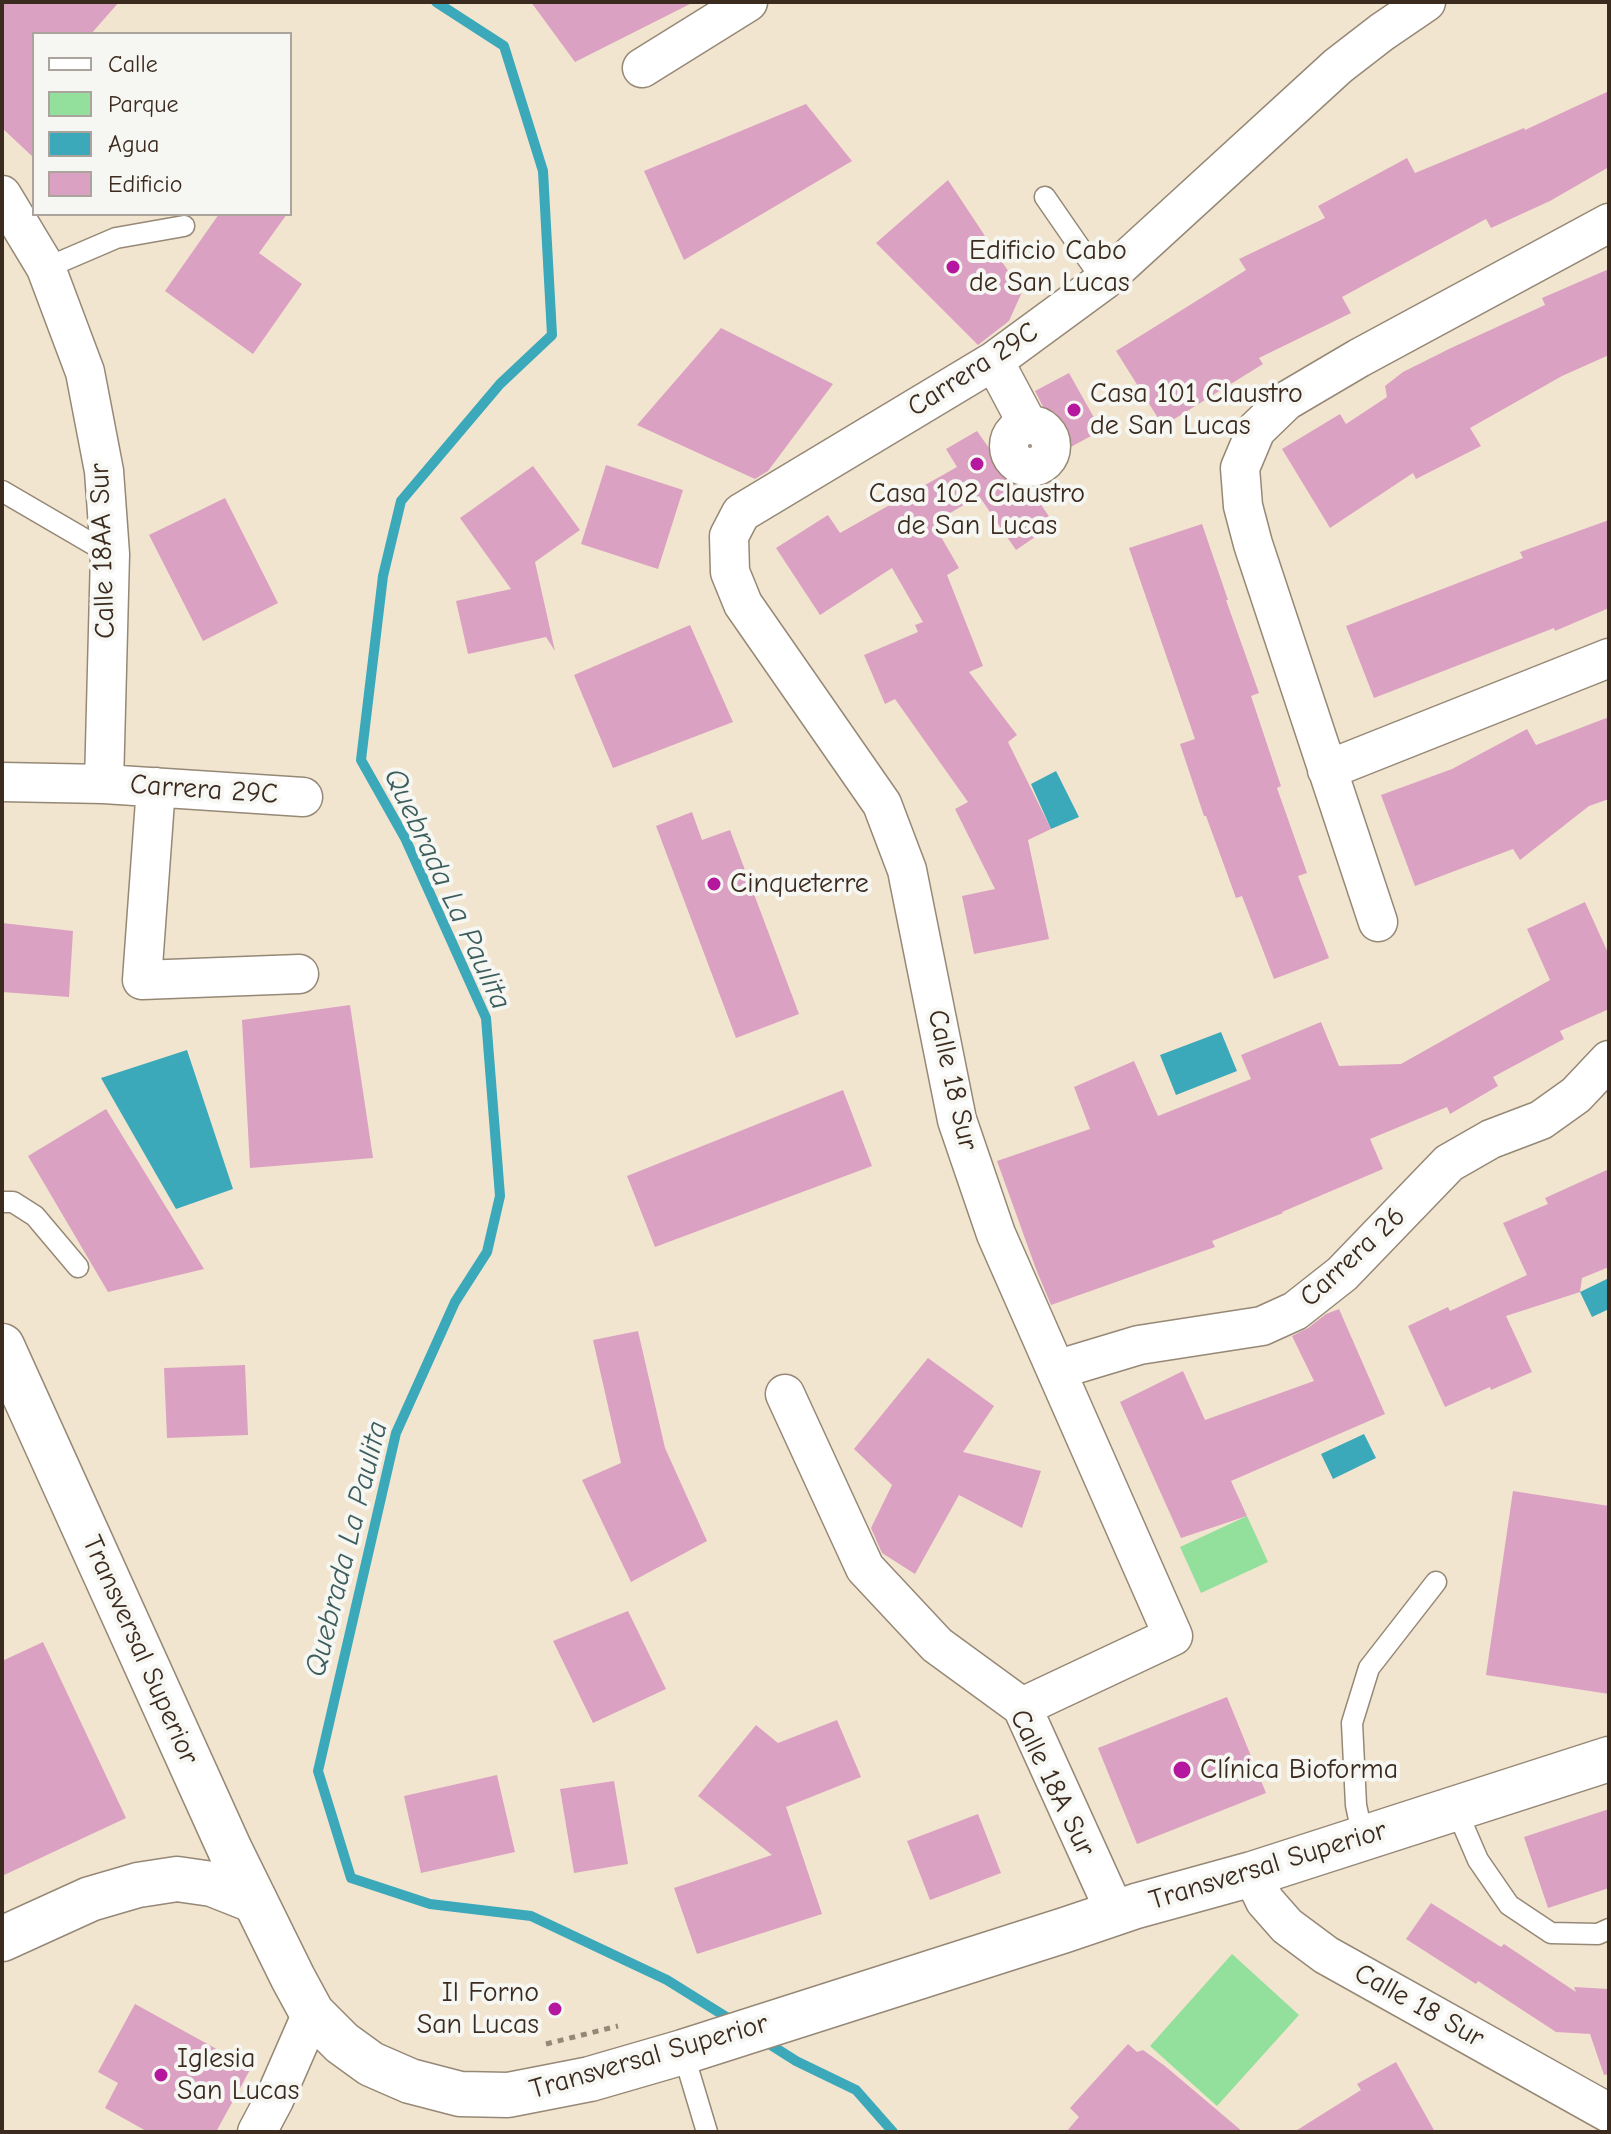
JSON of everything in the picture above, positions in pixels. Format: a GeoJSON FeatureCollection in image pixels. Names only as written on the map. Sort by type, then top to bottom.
{"type":"FeatureCollection","features":[{"type":"Feature","properties":{"kind":"main road","name":"Transversal Superior"},"geometry":{"type":"LineString","coordinates":[[2,1346],[255,1901],[312,2013],[342,2043],[371,2064],[410,2081],[460,2094],[508,2095],[552,2088],[703,2045],[1609,1759]]}},
{"type":"Feature","properties":{"kind":"main road"},"geometry":{"type":"LineString","coordinates":[[2,1939],[90,1899],[138,1885],[177,1879],[212,1884],[255,1901]]}},
{"type":"Feature","properties":{"kind":"street"},"geometry":{"type":"LineString","coordinates":[[642,68],[748,2]]}},
{"type":"Feature","properties":{"kind":"street","name":"Carrera 29C"},"geometry":{"type":"LineString","coordinates":[[729,536],[741,513],[994,361],[1103,281],[1338,66],[1426,2]]}},
{"type":"Feature","properties":{"kind":"street","name":"Calle 18AA Sur"},"geometry":{"type":"LineString","coordinates":[[2,195],[46,268],[85,372],[104,471],[110,554],[104,784]]}},
{"type":"Feature","properties":{"kind":"street"},"geometry":{"type":"LineString","coordinates":[[1378,922],[1253,544],[1243,506],[1240,468],[1256,430],[1286,401],[1359,358],[1609,223]]}},
{"type":"Feature","properties":{"kind":"street"},"geometry":{"type":"LineString","coordinates":[[994,361],[1028,425]]}},
{"type":"Feature","properties":{"kind":"street","name":"Calle 18 Sur"},"geometry":{"type":"LineString","coordinates":[[729,536],[730,572],[743,604],[882,804],[907,870],[957,1120],[996,1234],[1173,1636],[1022,1707]]}},
{"type":"Feature","properties":{"kind":"street"},"geometry":{"type":"LineString","coordinates":[[1327,770],[1609,658]]}},
{"type":"Feature","properties":{"kind":"street"},"geometry":{"type":"LineString","coordinates":[[2,782],[104,784]]}},
{"type":"Feature","properties":{"kind":"street","name":"Carrera 29C"},"geometry":{"type":"LineString","coordinates":[[104,784],[303,797]]}},
{"type":"Feature","properties":{"kind":"street"},"geometry":{"type":"LineString","coordinates":[[156,787],[142,980],[299,974]]}},
{"type":"Feature","properties":{"kind":"street","name":"Carrera 26"},"geometry":{"type":"LineString","coordinates":[[1056,1370],[1139,1345],[1262,1326],[1295,1311],[1342,1274],[1449,1163],[1491,1139],[1541,1120],[1576,1095],[1609,1060]]}},
{"type":"Feature","properties":{"kind":"street","name":"Calle 18A Sur"},"geometry":{"type":"LineString","coordinates":[[785,1394],[865,1568],[937,1645],[1022,1707],[1116,1914]]}},
{"type":"Feature","properties":{"kind":"street","name":"Calle 18 Sur"},"geometry":{"type":"LineString","coordinates":[[1252,1874],[1265,1901],[1287,1926],[1326,1955],[1609,2113]]}},
{"type":"Feature","properties":{"kind":"street"},"geometry":{"type":"LineString","coordinates":[[257,2132],[312,2013]]}},
{"type":"Feature","properties":{"kind":"lane"},"geometry":{"type":"LineString","coordinates":[[1045,197],[1103,281]]}},
{"type":"Feature","properties":{"kind":"lane"},"geometry":{"type":"LineString","coordinates":[[46,268],[116,238],[184,226]]}},
{"type":"Feature","properties":{"kind":"lane"},"geometry":{"type":"LineString","coordinates":[[2,491],[110,554]]}},
{"type":"Feature","properties":{"kind":"lane"},"geometry":{"type":"LineString","coordinates":[[2,1202],[13,1202],[35,1216],[78,1267]]}},
{"type":"Feature","properties":{"kind":"lane"},"geometry":{"type":"LineString","coordinates":[[1363,1838],[1356,1805],[1352,1723],[1369,1668],[1436,1582]]}},
{"type":"Feature","properties":{"kind":"lane"},"geometry":{"type":"LineString","coordinates":[[1456,1809],[1478,1860],[1509,1905],[1551,1933],[1598,1934],[1609,1929]]}},
{"type":"Feature","properties":{"kind":"lane"},"geometry":{"type":"LineString","coordinates":[[703,2045],[707,2132]]}},
{"type":"Feature","properties":{"kind":"path"},"geometry":{"type":"LineString","coordinates":[[544,2045],[619,2026]]}},
{"type":"Feature","properties":{"kind":"green space"},"geometry":{"type":"Polygon","coordinates":[[[1247,1516],[1268,1562],[1201,1593],[1180,1547],[1247,1516]]]}},
{"type":"Feature","properties":{"kind":"green space"},"geometry":{"type":"Polygon","coordinates":[[[1232,1954],[1299,2015],[1217,2106],[1150,2046],[1232,1954]]]}},
{"type":"Feature","properties":{"kind":"water"},"geometry":{"type":"Polygon","coordinates":[[[1056,771],[1079,817],[1051,829],[1031,784],[1056,771]]]}},
{"type":"Feature","properties":{"kind":"water"},"geometry":{"type":"Polygon","coordinates":[[[1221,1032],[1237,1071],[1176,1095],[1160,1055],[1221,1032]]]}},
{"type":"Feature","properties":{"kind":"water"},"geometry":{"type":"Polygon","coordinates":[[[187,1050],[233,1189],[176,1209],[101,1078],[187,1050]]]}},
{"type":"Feature","properties":{"kind":"water"},"geometry":{"type":"Polygon","coordinates":[[[1609,1278],[1609,1309],[1592,1317],[1580,1292],[1609,1278]]]}},
{"type":"Feature","properties":{"kind":"water"},"geometry":{"type":"Polygon","coordinates":[[[1364,1434],[1376,1458],[1333,1479],[1321,1454],[1364,1434]]]}},
{"type":"Feature","properties":{"kind":"building"},"geometry":{"type":"Polygon","coordinates":[[[2,2],[119,2],[93,32],[32,32],[32,156],[2,128],[2,2]]]}},
{"type":"Feature","properties":{"kind":"building"},"geometry":{"type":"Polygon","coordinates":[[[531,2],[694,2],[575,62],[531,2]]]}},
{"type":"Feature","properties":{"kind":"building"},"geometry":{"type":"Polygon","coordinates":[[[1609,91],[1609,167],[1550,201],[1491,228],[1486,219],[1342,297],[1351,313],[1259,358],[1263,364],[1163,426],[1116,351],[1246,270],[1239,259],[1325,218],[1318,206],[1407,158],[1415,173],[1525,130],[1609,91]]]}},
{"type":"Feature","properties":{"kind":"building"},"geometry":{"type":"Polygon","coordinates":[[[806,104],[852,161],[684,260],[644,171],[806,104]]]}},
{"type":"Feature","properties":{"kind":"building","name":"Edificio Cabo de San Lucas"},"geometry":{"type":"Polygon","coordinates":[[[948,180],[1022,292],[1009,321],[978,345],[876,243],[948,180]]]}},
{"type":"Feature","properties":{"kind":"building"},"geometry":{"type":"Polygon","coordinates":[[[218,216],[286,216],[259,253],[302,284],[253,354],[165,291],[218,216]]]}},
{"type":"Feature","properties":{"kind":"building"},"geometry":{"type":"Polygon","coordinates":[[[1609,269],[1609,355],[1562,376],[1470,428],[1481,446],[1416,479],[1413,473],[1330,528],[1282,449],[1340,414],[1346,424],[1387,397],[1385,386],[1403,372],[1545,305],[1542,298],[1609,269]]]}},
{"type":"Feature","properties":{"kind":"building"},"geometry":{"type":"Polygon","coordinates":[[[721,328],[833,384],[768,471],[755,479],[637,425],[721,328]]]}},
{"type":"Feature","properties":{"kind":"building","name":"Casa 101 Claustro de San Lucas"},"geometry":{"type":"Polygon","coordinates":[[[1069,373],[1097,423],[1089,428],[1093,435],[1065,450],[1035,391],[1069,373]]]}},
{"type":"Feature","properties":{"kind":"building"},"geometry":{"type":"Polygon","coordinates":[[[977,431],[1029,505],[1038,500],[1054,524],[1016,550],[979,496],[933,523],[959,568],[947,575],[983,666],[969,672],[1017,735],[1008,742],[1051,829],[1028,840],[1049,939],[974,954],[962,896],[995,889],[955,809],[968,802],[895,699],[885,704],[864,655],[918,632],[915,625],[923,622],[892,568],[820,615],[776,548],[828,515],[840,533],[957,467],[946,449],[977,431]]]}},
{"type":"Feature","properties":{"kind":"building"},"geometry":{"type":"Polygon","coordinates":[[[606,465],[683,490],[658,569],[581,544],[606,465]]]}},
{"type":"Feature","properties":{"kind":"building"},"geometry":{"type":"Polygon","coordinates":[[[533,466],[580,530],[535,562],[555,651],[546,637],[468,654],[456,601],[511,589],[460,518],[533,466]]]}},
{"type":"Feature","properties":{"kind":"building"},"geometry":{"type":"Polygon","coordinates":[[[225,498],[278,603],[203,641],[149,535],[225,498]]]}},
{"type":"Feature","properties":{"kind":"building"},"geometry":{"type":"Polygon","coordinates":[[[1609,520],[1609,608],[1374,698],[1346,626],[1523,558],[1520,552],[1609,520]]]}},
{"type":"Feature","properties":{"kind":"building"},"geometry":{"type":"Polygon","coordinates":[[[1202,524],[1259,693],[1251,696],[1281,786],[1277,788],[1307,873],[1298,876],[1329,958],[1274,979],[1242,896],[1236,898],[1204,816],[1180,744],[1195,739],[1129,548],[1202,524]]]}},
{"type":"Feature","properties":{"kind":"building"},"geometry":{"type":"Polygon","coordinates":[[[690,625],[733,722],[613,768],[574,675],[690,625]]]}},
{"type":"Feature","properties":{"kind":"building"},"geometry":{"type":"Polygon","coordinates":[[[1609,717],[1609,799],[1589,806],[1520,860],[1513,849],[1415,886],[1381,795],[1452,769],[1527,729],[1536,745],[1609,717]]]}},
{"type":"Feature","properties":{"kind":"building","name":"Cinqueterre"},"geometry":{"type":"Polygon","coordinates":[[[692,812],[702,840],[730,830],[799,1014],[736,1038],[656,826],[692,812]]]}},
{"type":"Feature","properties":{"kind":"building"},"geometry":{"type":"Polygon","coordinates":[[[1585,902],[1609,955],[1609,1009],[1560,1031],[1564,1039],[1493,1077],[1498,1086],[1450,1114],[1447,1107],[1370,1139],[1383,1169],[1212,1241],[1215,1247],[1051,1305],[997,1161],[1090,1129],[1074,1087],[1134,1061],[1158,1116],[1251,1079],[1241,1055],[1321,1022],[1339,1066],[1401,1064],[1550,980],[1527,929],[1585,902]]]}},
{"type":"Feature","properties":{"kind":"building"},"geometry":{"type":"Polygon","coordinates":[[[2,923],[73,931],[69,997],[2,992],[2,923]]]}},
{"type":"Feature","properties":{"kind":"building"},"geometry":{"type":"Polygon","coordinates":[[[350,1005],[373,1158],[250,1168],[242,1020],[350,1005]]]}},
{"type":"Feature","properties":{"kind":"building"},"geometry":{"type":"Polygon","coordinates":[[[843,1090],[872,1166],[655,1247],[627,1176],[843,1090]]]}},
{"type":"Feature","properties":{"kind":"building"},"geometry":{"type":"Polygon","coordinates":[[[106,1109],[204,1269],[108,1292],[28,1156],[106,1109]]]}},
{"type":"Feature","properties":{"kind":"building"},"geometry":{"type":"Polygon","coordinates":[[[1609,1169],[1609,1267],[1582,1278],[1580,1292],[1506,1316],[1532,1372],[1445,1407],[1408,1326],[1448,1307],[1450,1311],[1527,1275],[1503,1223],[1548,1204],[1545,1198],[1609,1169]]]}},
{"type":"Feature","properties":{"kind":"building"},"geometry":{"type":"Polygon","coordinates":[[[1339,1309],[1385,1414],[1231,1481],[1247,1516],[1181,1538],[1120,1402],[1183,1371],[1205,1420],[1314,1381],[1292,1336],[1339,1309]]]}},
{"type":"Feature","properties":{"kind":"building"},"geometry":{"type":"Polygon","coordinates":[[[638,1331],[665,1448],[707,1541],[631,1582],[582,1480],[621,1463],[593,1340],[638,1331]]]}},
{"type":"Feature","properties":{"kind":"building"},"geometry":{"type":"Polygon","coordinates":[[[928,1358],[994,1406],[963,1452],[1041,1471],[1022,1528],[959,1495],[915,1574],[882,1553],[871,1528],[892,1485],[854,1449],[928,1358]]]}},
{"type":"Feature","properties":{"kind":"building"},"geometry":{"type":"Polygon","coordinates":[[[245,1365],[248,1435],[167,1438],[164,1368],[245,1365]]]}},
{"type":"Feature","properties":{"kind":"building"},"geometry":{"type":"Polygon","coordinates":[[[1513,1491],[1609,1506],[1609,1694],[1486,1675],[1513,1491]]]}},
{"type":"Feature","properties":{"kind":"building"},"geometry":{"type":"Polygon","coordinates":[[[628,1611],[666,1689],[593,1723],[553,1641],[628,1611]]]}},
{"type":"Feature","properties":{"kind":"building"},"geometry":{"type":"Polygon","coordinates":[[[43,1642],[126,1818],[2,1876],[2,1661],[43,1642]]]}},
{"type":"Feature","properties":{"kind":"building","name":"Clínica Bioforma"},"geometry":{"type":"Polygon","coordinates":[[[1227,1697],[1266,1793],[1137,1844],[1098,1748],[1227,1697]]]}},
{"type":"Feature","properties":{"kind":"building"},"geometry":{"type":"Polygon","coordinates":[[[837,1720],[861,1777],[786,1807],[822,1914],[697,1954],[674,1888],[772,1855],[698,1796],[756,1725],[778,1743],[837,1720]]]}},
{"type":"Feature","properties":{"kind":"building"},"geometry":{"type":"Polygon","coordinates":[[[497,1775],[515,1852],[421,1873],[404,1796],[497,1775]]]}},
{"type":"Feature","properties":{"kind":"building"},"geometry":{"type":"Polygon","coordinates":[[[614,1781],[628,1864],[574,1873],[560,1789],[614,1781]]]}},
{"type":"Feature","properties":{"kind":"building"},"geometry":{"type":"Polygon","coordinates":[[[1609,1809],[1609,1888],[1548,1908],[1524,1837],[1609,1809]]]}},
{"type":"Feature","properties":{"kind":"building"},"geometry":{"type":"Polygon","coordinates":[[[978,1814],[1001,1873],[930,1900],[907,1841],[978,1814]]]}},
{"type":"Feature","properties":{"kind":"building"},"geometry":{"type":"Polygon","coordinates":[[[1431,1903],[1501,1947],[1504,1944],[1576,1992],[1574,1987],[1609,1989],[1609,2074],[1604,2075],[1590,2034],[1556,2032],[1406,1939],[1431,1903]]]}},
{"type":"Feature","properties":{"kind":"building"},"geometry":{"type":"Polygon","coordinates":[[[135,2004],[251,2068],[216,2132],[148,2132],[105,2108],[118,2083],[98,2072],[135,2004]]]}},
{"type":"Feature","properties":{"kind":"building"},"geometry":{"type":"Polygon","coordinates":[[[1128,2044],[1137,2052],[1143,2050],[1165,2066],[1243,2132],[1066,2132],[1079,2117],[1070,2108],[1128,2044]]]}},
{"type":"Feature","properties":{"kind":"building"},"geometry":{"type":"Polygon","coordinates":[[[1396,2062],[1435,2132],[1294,2132],[1361,2090],[1357,2084],[1396,2062]]]}},
{"type":"Feature","properties":{"kind":"waterway","name":"Quebrada La Paulita"},"geometry":{"type":"LineString","coordinates":[[436,2],[504,46],[543,171],[552,335],[500,384],[401,501],[383,576],[361,760],[405,838],[486,1018],[500,1196],[487,1252],[455,1302],[396,1433],[318,1771],[351,1878],[430,1904],[531,1916],[667,1980],[736,2023]]}},
{"type":"Feature","properties":{"kind":"waterway","name":"Quebrada La Paulita"},"geometry":{"type":"LineString","coordinates":[[763,2040],[796,2061],[856,2090],[893,2132]]}},
{"type":"Feature","properties":{"kind":"place","name":"Edificio Cabo de San Lucas"},"geometry":{"type":"Point","coordinates":[953,267]}},
{"type":"Feature","properties":{"kind":"place","name":"Casa 101 Claustro de San Lucas"},"geometry":{"type":"Point","coordinates":[1074,410]}},
{"type":"Feature","properties":{"kind":"place","name":"Casa 102 Claustro de San Lucas"},"geometry":{"type":"Point","coordinates":[977,464]}},
{"type":"Feature","properties":{"kind":"place","name":"Cinqueterre"},"geometry":{"type":"Point","coordinates":[714,884]}},
{"type":"Feature","properties":{"kind":"place","name":"Clínica Bioforma"},"geometry":{"type":"Point","coordinates":[1182,1770]}},
{"type":"Feature","properties":{"kind":"place","name":"Il Forno San Lucas"},"geometry":{"type":"Point","coordinates":[555,2009]}},
{"type":"Feature","properties":{"kind":"place","name":"Iglesia San Lucas"},"geometry":{"type":"Point","coordinates":[161,2075]}}]}
